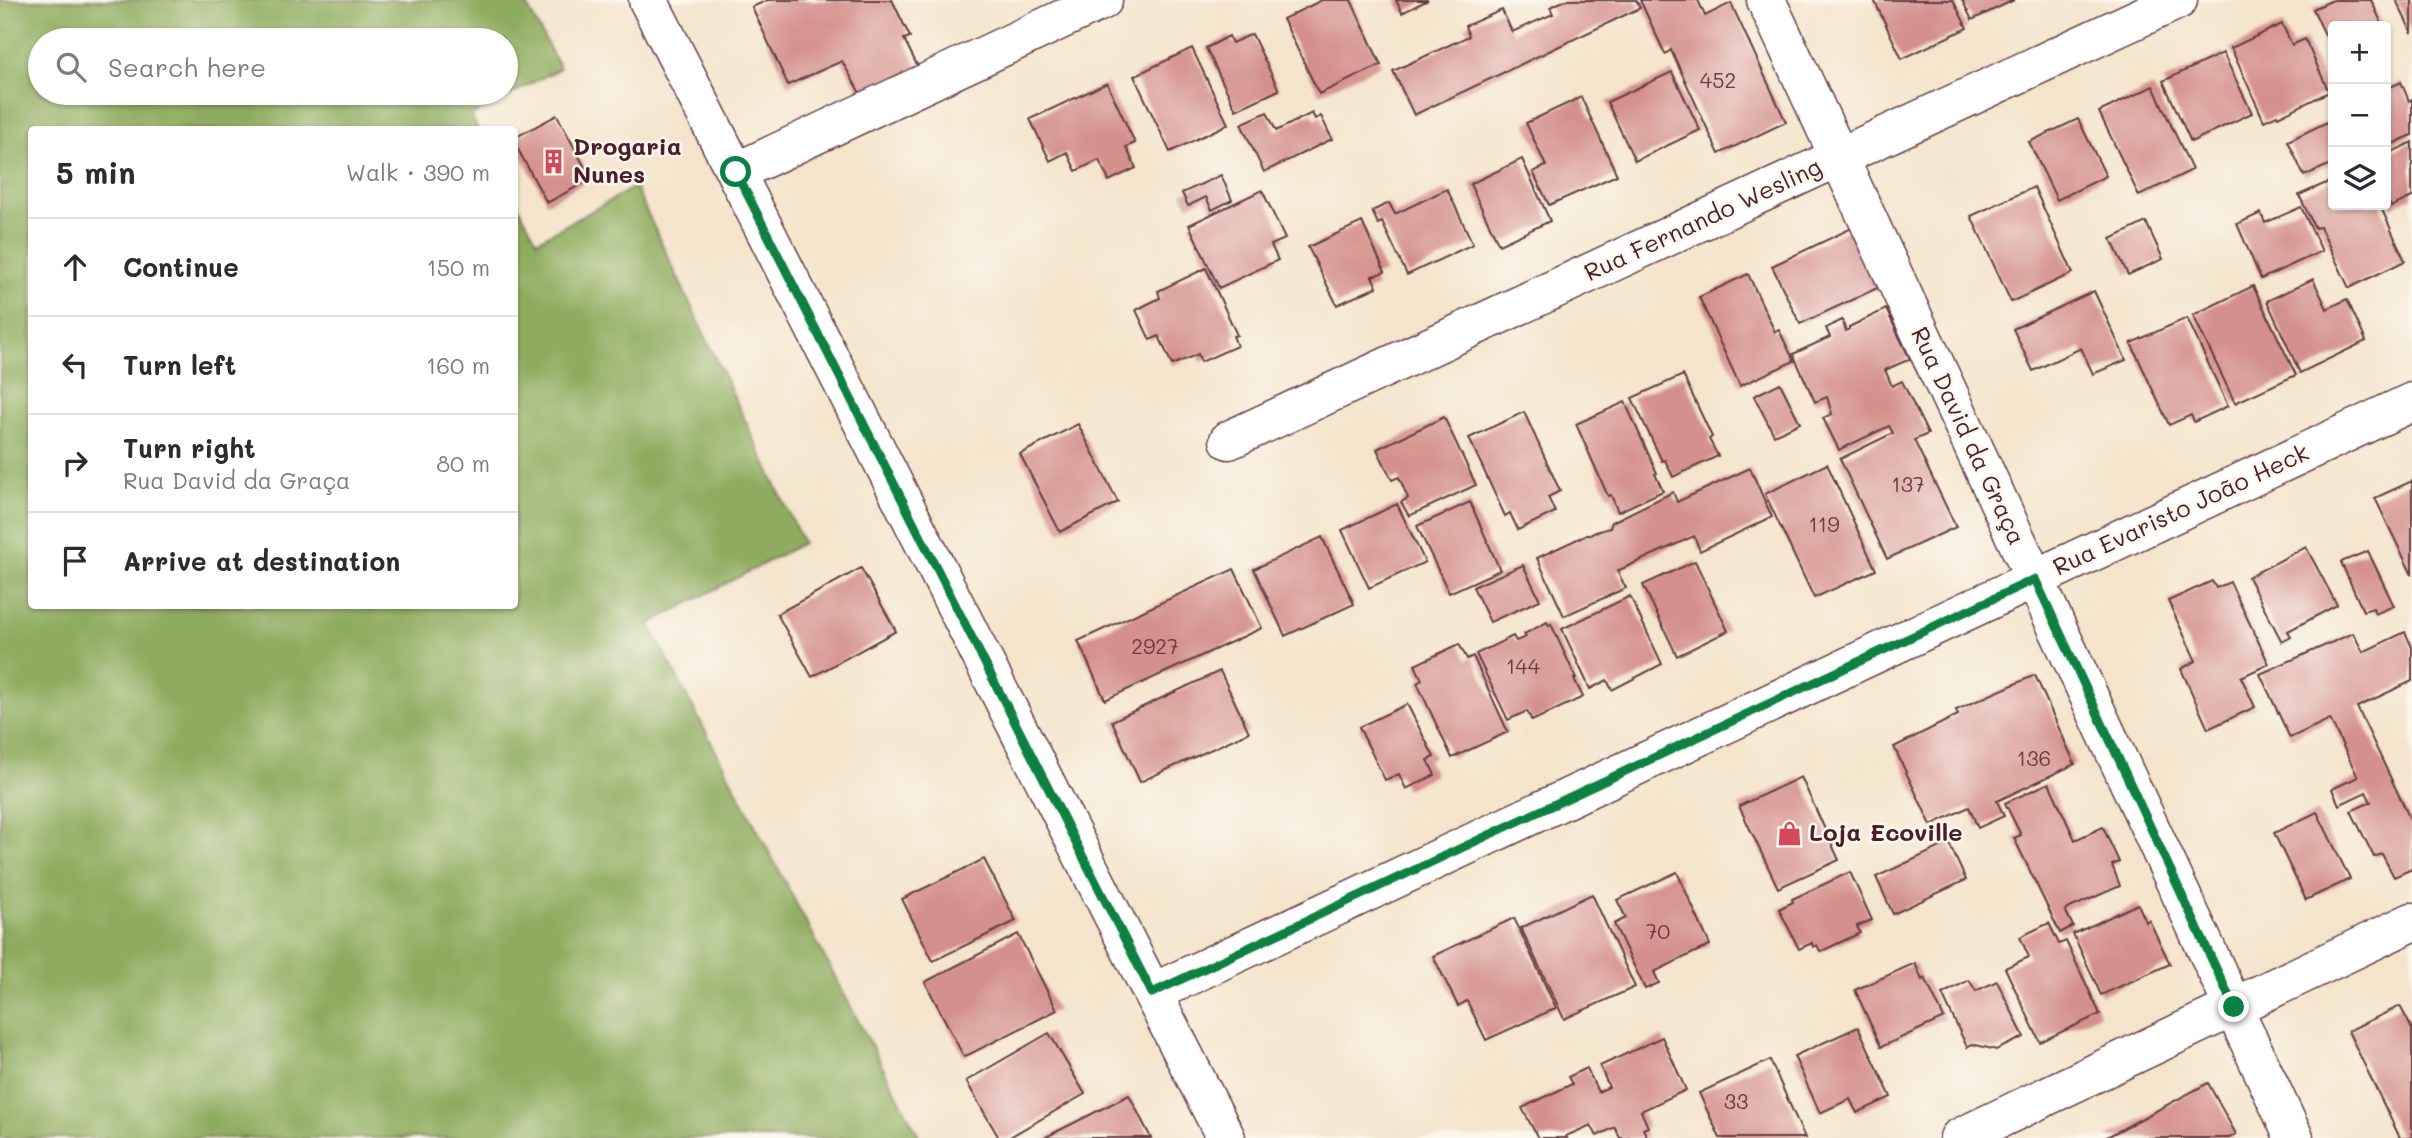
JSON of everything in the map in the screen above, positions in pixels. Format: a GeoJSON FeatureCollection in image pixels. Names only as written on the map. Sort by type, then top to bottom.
{"type":"FeatureCollection","features":[{"type":"Feature","properties":{"kind":"street"},"geometry":{"type":"LineString","coordinates":[[648,0],[1226,1138]]}},
{"type":"Feature","properties":{"kind":"street"},"geometry":{"type":"LineString","coordinates":[[736,172],[1103,0]]}},
{"type":"Feature","properties":{"kind":"street","name":"Rua David da Graça"},"geometry":{"type":"LineString","coordinates":[[1766,0],[2294,1138]]}},
{"type":"Feature","properties":{"kind":"street","name":"Rua Fernando Wesling"},"geometry":{"type":"LineString","coordinates":[[1229,440],[2178,0]]}},
{"type":"Feature","properties":{"kind":"street","name":"Rua Evaristo João Heck"},"geometry":{"type":"LineString","coordinates":[[1152,993],[2412,402]]}},
{"type":"Feature","properties":{"kind":"street"},"geometry":{"type":"LineString","coordinates":[[1959,1138],[2412,922]]}},
{"type":"Feature","properties":{"kind":"green space"},"geometry":{"type":"Polygon","coordinates":[[[0,0],[524,0],[560,68],[518,91],[518,28],[28,28],[28,105],[491,105],[471,116],[476,126],[28,126],[28,609],[518,609],[518,206],[537,241],[635,187],[803,543],[649,624],[920,1138],[0,1138],[0,0]]]}},
{"type":"Feature","properties":{"kind":"building"},"geometry":{"type":"Polygon","coordinates":[[[768,0],[892,0],[910,37],[904,39],[918,67],[861,95],[842,61],[788,85],[752,7],[768,0]]]}},
{"type":"Feature","properties":{"kind":"building"},"geometry":{"type":"Polygon","coordinates":[[[1322,0],[1351,0],[1381,65],[1319,94],[1283,19],[1322,0]]]}},
{"type":"Feature","properties":{"kind":"building"},"geometry":{"type":"Polygon","coordinates":[[[1396,0],[1428,0],[1402,13],[1396,0]]]}},
{"type":"Feature","properties":{"kind":"building"},"geometry":{"type":"Polygon","coordinates":[[[1566,0],[1636,0],[1640,8],[1414,115],[1393,71],[1469,36],[1465,26],[1502,10],[1512,32],[1553,14],[1550,7],[1566,0]]]}},
{"type":"Feature","properties":{"kind":"building"},"geometry":{"type":"Polygon","coordinates":[[[1640,0],[1698,0],[1705,16],[1731,3],[1786,122],[1719,154],[1671,50],[1665,54],[1640,0]]]}},
{"type":"Feature","properties":{"kind":"building"},"geometry":{"type":"Polygon","coordinates":[[[1874,0],[1953,0],[1967,28],[1902,59],[1874,0]]]}},
{"type":"Feature","properties":{"kind":"building"},"geometry":{"type":"Polygon","coordinates":[[[1962,0],[2014,0],[1972,20],[1962,0]]]}},
{"type":"Feature","properties":{"kind":"building"},"geometry":{"type":"Polygon","coordinates":[[[2333,0],[2371,0],[2381,21],[2328,21],[2328,41],[2313,9],[2333,0]]]}},
{"type":"Feature","properties":{"kind":"building"},"geometry":{"type":"Polygon","coordinates":[[[2396,0],[2412,0],[2412,33],[2396,0]]]}},
{"type":"Feature","properties":{"kind":"building"},"geometry":{"type":"Polygon","coordinates":[[[2282,24],[2292,45],[2305,39],[2328,92],[2264,121],[2231,48],[2282,24]]]}},
{"type":"Feature","properties":{"kind":"building"},"geometry":{"type":"Polygon","coordinates":[[[1252,34],[1279,90],[1236,110],[1206,48],[1229,36],[1232,43],[1252,34]]]}},
{"type":"Feature","properties":{"kind":"building"},"geometry":{"type":"Polygon","coordinates":[[[1192,48],[1228,124],[1170,152],[1134,76],[1192,48]]]}},
{"type":"Feature","properties":{"kind":"building"},"geometry":{"type":"Polygon","coordinates":[[[2223,53],[2252,113],[2191,142],[2163,81],[2223,53]]]}},
{"type":"Feature","properties":{"kind":"building"},"geometry":{"type":"Polygon","coordinates":[[[1672,72],[1700,130],[1635,161],[1607,102],[1672,72]]]}},
{"type":"Feature","properties":{"kind":"building"},"geometry":{"type":"Polygon","coordinates":[[[2401,82],[2409,101],[2412,99],[2412,135],[2391,145],[2391,87],[2401,82]]]}},
{"type":"Feature","properties":{"kind":"building"},"geometry":{"type":"Polygon","coordinates":[[[1107,83],[1135,143],[1126,147],[1136,168],[1109,181],[1099,160],[1076,171],[1067,152],[1050,161],[1030,119],[1107,83]]]}},
{"type":"Feature","properties":{"kind":"building"},"geometry":{"type":"Polygon","coordinates":[[[2153,86],[2192,170],[2139,196],[2099,112],[2153,86]]]}},
{"type":"Feature","properties":{"kind":"building"},"geometry":{"type":"Polygon","coordinates":[[[1581,97],[1617,175],[1549,205],[1533,172],[1546,166],[1526,123],[1581,97]]]}},
{"type":"Feature","properties":{"kind":"building"},"geometry":{"type":"Polygon","coordinates":[[[1267,112],[1276,131],[1312,113],[1315,119],[1321,116],[1332,139],[1264,172],[1241,124],[1267,112]]]}},
{"type":"Feature","properties":{"kind":"building","name":"Drogaria Nunes"},"geometry":{"type":"Polygon","coordinates":[[[557,115],[591,179],[547,203],[518,149],[518,136],[557,115]]]}},
{"type":"Feature","properties":{"kind":"building"},"geometry":{"type":"Polygon","coordinates":[[[2078,119],[2106,176],[2057,200],[2029,142],[2078,119]]]}},
{"type":"Feature","properties":{"kind":"building"},"geometry":{"type":"Polygon","coordinates":[[[2328,121],[2328,165],[2304,176],[2288,141],[2328,121]]]}},
{"type":"Feature","properties":{"kind":"building"},"geometry":{"type":"Polygon","coordinates":[[[2412,142],[2412,197],[2391,207],[2391,152],[2412,142]]]}},
{"type":"Feature","properties":{"kind":"building"},"geometry":{"type":"Polygon","coordinates":[[[1522,159],[1550,221],[1499,245],[1470,184],[1522,159]]]}},
{"type":"Feature","properties":{"kind":"building"},"geometry":{"type":"Polygon","coordinates":[[[1221,175],[1232,200],[1212,210],[1206,197],[1188,206],[1182,193],[1221,175]]]}},
{"type":"Feature","properties":{"kind":"building"},"geometry":{"type":"Polygon","coordinates":[[[2328,182],[2328,210],[2382,210],[2405,261],[2349,288],[2320,227],[2315,228],[2299,195],[2328,182]]]}},
{"type":"Feature","properties":{"kind":"building"},"geometry":{"type":"Polygon","coordinates":[[[2034,187],[2073,273],[2011,302],[1971,216],[2034,187]]]}},
{"type":"Feature","properties":{"kind":"building"},"geometry":{"type":"Polygon","coordinates":[[[1447,189],[1473,244],[1407,275],[1382,222],[1378,224],[1372,211],[1389,203],[1395,214],[1447,189]]]}},
{"type":"Feature","properties":{"kind":"building"},"geometry":{"type":"Polygon","coordinates":[[[1262,190],[1285,239],[1271,245],[1278,260],[1219,288],[1189,225],[1262,190]]]}},
{"type":"Feature","properties":{"kind":"building"},"geometry":{"type":"Polygon","coordinates":[[[2301,207],[2322,251],[2261,279],[2237,224],[2261,213],[2265,223],[2301,207]]]}},
{"type":"Feature","properties":{"kind":"building"},"geometry":{"type":"Polygon","coordinates":[[[1362,222],[1385,272],[1372,276],[1377,287],[1337,305],[1308,247],[1362,222]]]}},
{"type":"Feature","properties":{"kind":"building"},"geometry":{"type":"Polygon","coordinates":[[[2146,222],[2163,259],[2128,275],[2111,239],[2146,222]]]}},
{"type":"Feature","properties":{"kind":"building"},"geometry":{"type":"Polygon","coordinates":[[[1858,225],[1886,284],[1800,324],[1772,266],[1858,225]]]}},
{"type":"Feature","properties":{"kind":"building"},"geometry":{"type":"Polygon","coordinates":[[[1206,268],[1237,335],[1233,336],[1237,346],[1201,362],[1198,354],[1172,365],[1159,336],[1150,340],[1136,310],[1160,298],[1158,291],[1206,268]]]}},
{"type":"Feature","properties":{"kind":"building"},"geometry":{"type":"Polygon","coordinates":[[[1748,274],[1775,332],[1779,330],[1794,361],[1740,386],[1699,297],[1748,274]]]}},
{"type":"Feature","properties":{"kind":"building"},"geometry":{"type":"Polygon","coordinates":[[[2313,279],[2327,309],[2347,299],[2366,341],[2300,373],[2267,301],[2313,279]]]}},
{"type":"Feature","properties":{"kind":"building"},"geometry":{"type":"Polygon","coordinates":[[[2253,286],[2296,375],[2235,403],[2193,315],[2253,286]]]}},
{"type":"Feature","properties":{"kind":"building"},"geometry":{"type":"Polygon","coordinates":[[[2094,291],[2126,360],[2093,374],[2081,348],[2033,371],[2013,329],[2094,291]]]}},
{"type":"Feature","properties":{"kind":"building"},"geometry":{"type":"Polygon","coordinates":[[[1886,309],[1910,359],[1885,370],[1892,386],[1902,381],[1928,434],[1914,440],[1956,527],[1887,559],[1840,459],[1893,433],[1889,426],[1839,450],[1823,418],[1832,414],[1827,397],[1815,402],[1793,354],[1830,337],[1826,328],[1842,320],[1846,331],[1886,309]]]}},
{"type":"Feature","properties":{"kind":"building"},"geometry":{"type":"Polygon","coordinates":[[[2187,318],[2228,406],[2194,422],[2191,415],[2169,425],[2131,343],[2187,318]]]}},
{"type":"Feature","properties":{"kind":"building"},"geometry":{"type":"Polygon","coordinates":[[[1683,375],[1718,456],[1673,477],[1665,460],[1662,461],[1632,398],[1683,375]]]}},
{"type":"Feature","properties":{"kind":"building"},"geometry":{"type":"Polygon","coordinates":[[[1780,383],[1800,423],[1774,435],[1754,396],[1780,383]]]}},
{"type":"Feature","properties":{"kind":"building"},"geometry":{"type":"Polygon","coordinates":[[[1625,402],[1663,491],[1618,512],[1611,495],[1608,496],[1576,424],[1625,402]]]}},
{"type":"Feature","properties":{"kind":"building"},"geometry":{"type":"Polygon","coordinates":[[[1524,412],[1560,491],[1548,497],[1555,512],[1518,530],[1510,513],[1505,516],[1469,438],[1524,412]]]}},
{"type":"Feature","properties":{"kind":"building"},"geometry":{"type":"Polygon","coordinates":[[[1444,417],[1476,485],[1409,516],[1401,502],[1408,498],[1399,477],[1392,480],[1377,449],[1444,417]]]}},
{"type":"Feature","properties":{"kind":"building"},"geometry":{"type":"Polygon","coordinates":[[[1078,424],[1118,502],[1060,532],[1020,454],[1078,424]]]}},
{"type":"Feature","properties":{"kind":"building"},"geometry":{"type":"Polygon","coordinates":[[[1827,464],[1876,570],[1814,598],[1765,494],[1827,464]]]}},
{"type":"Feature","properties":{"kind":"building"},"geometry":{"type":"Polygon","coordinates":[[[1750,468],[1772,517],[1700,551],[1694,536],[1617,571],[1626,588],[1564,616],[1537,558],[1586,535],[1610,528],[1612,522],[1673,492],[1677,502],[1750,468]]]}},
{"type":"Feature","properties":{"kind":"building"},"geometry":{"type":"Polygon","coordinates":[[[2412,481],[2412,575],[2375,498],[2412,481]]]}},
{"type":"Feature","properties":{"kind":"building"},"geometry":{"type":"Polygon","coordinates":[[[1470,502],[1500,570],[1449,593],[1417,526],[1470,502]]]}},
{"type":"Feature","properties":{"kind":"building"},"geometry":{"type":"Polygon","coordinates":[[[1397,504],[1425,562],[1369,588],[1342,530],[1397,504]]]}},
{"type":"Feature","properties":{"kind":"building"},"geometry":{"type":"Polygon","coordinates":[[[1322,537],[1354,604],[1285,636],[1254,569],[1322,537]]]}},
{"type":"Feature","properties":{"kind":"building"},"geometry":{"type":"Polygon","coordinates":[[[2306,547],[2337,605],[2288,631],[2291,637],[2282,642],[2248,577],[2306,547]]]}},
{"type":"Feature","properties":{"kind":"building"},"geometry":{"type":"Polygon","coordinates":[[[2368,551],[2394,606],[2375,614],[2373,608],[2363,611],[2341,562],[2368,551]]]}},
{"type":"Feature","properties":{"kind":"building"},"geometry":{"type":"Polygon","coordinates":[[[1695,561],[1728,631],[1677,656],[1643,585],[1695,561]]]}},
{"type":"Feature","properties":{"kind":"building"},"geometry":{"type":"Polygon","coordinates":[[[1523,565],[1540,600],[1490,622],[1473,587],[1523,565]]]}},
{"type":"Feature","properties":{"kind":"building"},"geometry":{"type":"Polygon","coordinates":[[[861,568],[896,631],[812,677],[777,614],[861,568]]]}},
{"type":"Feature","properties":{"kind":"building"},"geometry":{"type":"Polygon","coordinates":[[[1234,569],[1262,628],[1105,700],[1078,641],[1234,569]]]}},
{"type":"Feature","properties":{"kind":"building"},"geometry":{"type":"Polygon","coordinates":[[[2212,581],[2216,588],[2230,582],[2269,664],[2241,677],[2255,707],[2208,729],[2181,669],[2196,661],[2168,601],[2212,581]]]}},
{"type":"Feature","properties":{"kind":"building"},"geometry":{"type":"Polygon","coordinates":[[[1630,596],[1662,664],[1612,690],[1607,680],[1590,689],[1562,629],[1630,596]]]}},
{"type":"Feature","properties":{"kind":"building"},"geometry":{"type":"Polygon","coordinates":[[[1547,622],[1549,626],[1551,624],[1583,697],[1532,721],[1527,711],[1508,720],[1476,654],[1513,636],[1516,641],[1526,637],[1524,634],[1547,622]]]}},
{"type":"Feature","properties":{"kind":"building"},"geometry":{"type":"Polygon","coordinates":[[[2405,632],[2412,647],[2412,681],[2357,707],[2412,823],[2412,869],[2394,877],[2382,854],[2374,857],[2351,811],[2371,802],[2366,792],[2339,805],[2332,789],[2358,777],[2330,719],[2290,738],[2260,674],[2353,633],[2363,652],[2405,632]]]}},
{"type":"Feature","properties":{"kind":"building"},"geometry":{"type":"Polygon","coordinates":[[[1459,644],[1467,659],[1473,656],[1508,732],[1452,758],[1417,683],[1422,680],[1415,665],[1459,644]]]}},
{"type":"Feature","properties":{"kind":"building"},"geometry":{"type":"Polygon","coordinates":[[[1220,671],[1249,732],[1140,782],[1112,721],[1220,671]]]}},
{"type":"Feature","properties":{"kind":"building"},"geometry":{"type":"Polygon","coordinates":[[[2035,675],[2075,764],[1997,801],[2004,816],[1978,828],[1969,807],[1931,825],[1894,747],[1958,715],[1956,710],[2035,675]]]}},
{"type":"Feature","properties":{"kind":"building"},"geometry":{"type":"Polygon","coordinates":[[[1407,704],[1434,757],[1428,760],[1435,775],[1406,789],[1399,774],[1385,780],[1359,727],[1407,704]]]}},
{"type":"Feature","properties":{"kind":"building","name":"Loja Ecoville"},"geometry":{"type":"Polygon","coordinates":[[[1801,777],[1839,860],[1778,888],[1739,806],[1801,777]]]}},
{"type":"Feature","properties":{"kind":"building"},"geometry":{"type":"Polygon","coordinates":[[[2049,783],[2075,840],[2103,827],[2119,862],[2112,865],[2120,886],[2065,910],[2073,926],[2060,933],[2014,838],[2021,835],[2005,803],[2049,783]]]}},
{"type":"Feature","properties":{"kind":"building"},"geometry":{"type":"Polygon","coordinates":[[[2317,812],[2350,879],[2306,900],[2274,833],[2317,812]]]}},
{"type":"Feature","properties":{"kind":"building"},"geometry":{"type":"Polygon","coordinates":[[[1949,843],[1966,880],[1893,914],[1876,877],[1949,843]]]}},
{"type":"Feature","properties":{"kind":"building"},"geometry":{"type":"Polygon","coordinates":[[[984,859],[1016,921],[933,961],[902,899],[984,859]]]}},
{"type":"Feature","properties":{"kind":"building"},"geometry":{"type":"Polygon","coordinates":[[[1677,872],[1710,945],[1654,972],[1659,983],[1645,989],[1614,924],[1626,918],[1617,900],[1677,872]]]}},
{"type":"Feature","properties":{"kind":"building"},"geometry":{"type":"Polygon","coordinates":[[[1850,872],[1872,920],[1857,926],[1860,933],[1820,952],[1817,945],[1813,947],[1812,943],[1799,949],[1779,909],[1793,902],[1792,899],[1850,872]]]}},
{"type":"Feature","properties":{"kind":"building"},"geometry":{"type":"Polygon","coordinates":[[[1592,894],[1635,987],[1564,1019],[1521,928],[1592,894]]]}},
{"type":"Feature","properties":{"kind":"building"},"geometry":{"type":"Polygon","coordinates":[[[2138,904],[2146,922],[2149,920],[2170,964],[2101,995],[2073,934],[2138,904]]]}},
{"type":"Feature","properties":{"kind":"building"},"geometry":{"type":"Polygon","coordinates":[[[1514,918],[1556,1008],[1486,1040],[1467,1001],[1458,1006],[1433,956],[1514,918]]]}},
{"type":"Feature","properties":{"kind":"building"},"geometry":{"type":"Polygon","coordinates":[[[2049,923],[2059,944],[2066,941],[2100,1014],[2040,1042],[2005,968],[2029,957],[2020,937],[2049,923]]]}},
{"type":"Feature","properties":{"kind":"building"},"geometry":{"type":"Polygon","coordinates":[[[1018,934],[1057,1010],[964,1057],[925,982],[1018,934]]]}},
{"type":"Feature","properties":{"kind":"building"},"geometry":{"type":"Polygon","coordinates":[[[1915,963],[1944,1018],[1881,1047],[1855,990],[1915,963]]]}},
{"type":"Feature","properties":{"kind":"building"},"geometry":{"type":"Polygon","coordinates":[[[1969,980],[1976,991],[1997,981],[2024,1037],[1996,1050],[1972,1044],[1967,1047],[1942,994],[1969,980]]]}},
{"type":"Feature","properties":{"kind":"building"},"geometry":{"type":"Polygon","coordinates":[[[2400,1006],[2412,1029],[2412,1138],[2400,1138],[2348,1031],[2400,1006]]]}},
{"type":"Feature","properties":{"kind":"building"},"geometry":{"type":"Polygon","coordinates":[[[1858,1027],[1891,1097],[1857,1113],[1850,1099],[1820,1113],[1794,1056],[1858,1027]]]}},
{"type":"Feature","properties":{"kind":"building"},"geometry":{"type":"Polygon","coordinates":[[[1049,1033],[1085,1094],[1008,1138],[999,1138],[966,1081],[1049,1033]]]}},
{"type":"Feature","properties":{"kind":"building"},"geometry":{"type":"Polygon","coordinates":[[[1662,1037],[1686,1090],[1641,1111],[1648,1127],[1643,1129],[1648,1138],[1620,1138],[1615,1127],[1597,1136],[1591,1125],[1566,1136],[1567,1138],[1538,1138],[1522,1108],[1572,1084],[1568,1077],[1587,1068],[1598,1092],[1609,1087],[1600,1066],[1662,1037]]]}},
{"type":"Feature","properties":{"kind":"building"},"geometry":{"type":"Polygon","coordinates":[[[1770,1060],[1805,1138],[1720,1138],[1699,1093],[1770,1060]]]}},
{"type":"Feature","properties":{"kind":"building"},"geometry":{"type":"Polygon","coordinates":[[[2208,1083],[2236,1134],[2229,1138],[2105,1138],[2208,1083]]]}},
{"type":"Feature","properties":{"kind":"building"},"geometry":{"type":"Polygon","coordinates":[[[1129,1095],[1151,1138],[1044,1138],[1129,1095]]]}},
{"type":"Feature","properties":{"kind":"place","name":"Drogaria Nunes"},"geometry":{"type":"Point","coordinates":[553,161]}},
{"type":"Feature","properties":{"kind":"place","name":"Loja Ecoville"},"geometry":{"type":"Point","coordinates":[1789,833]}},
{"type":"Feature","properties":{"kind":"route"},"geometry":{"type":"LineString","coordinates":[[736,172],[1152,993],[2035,579],[2234,1007]]}}]}
